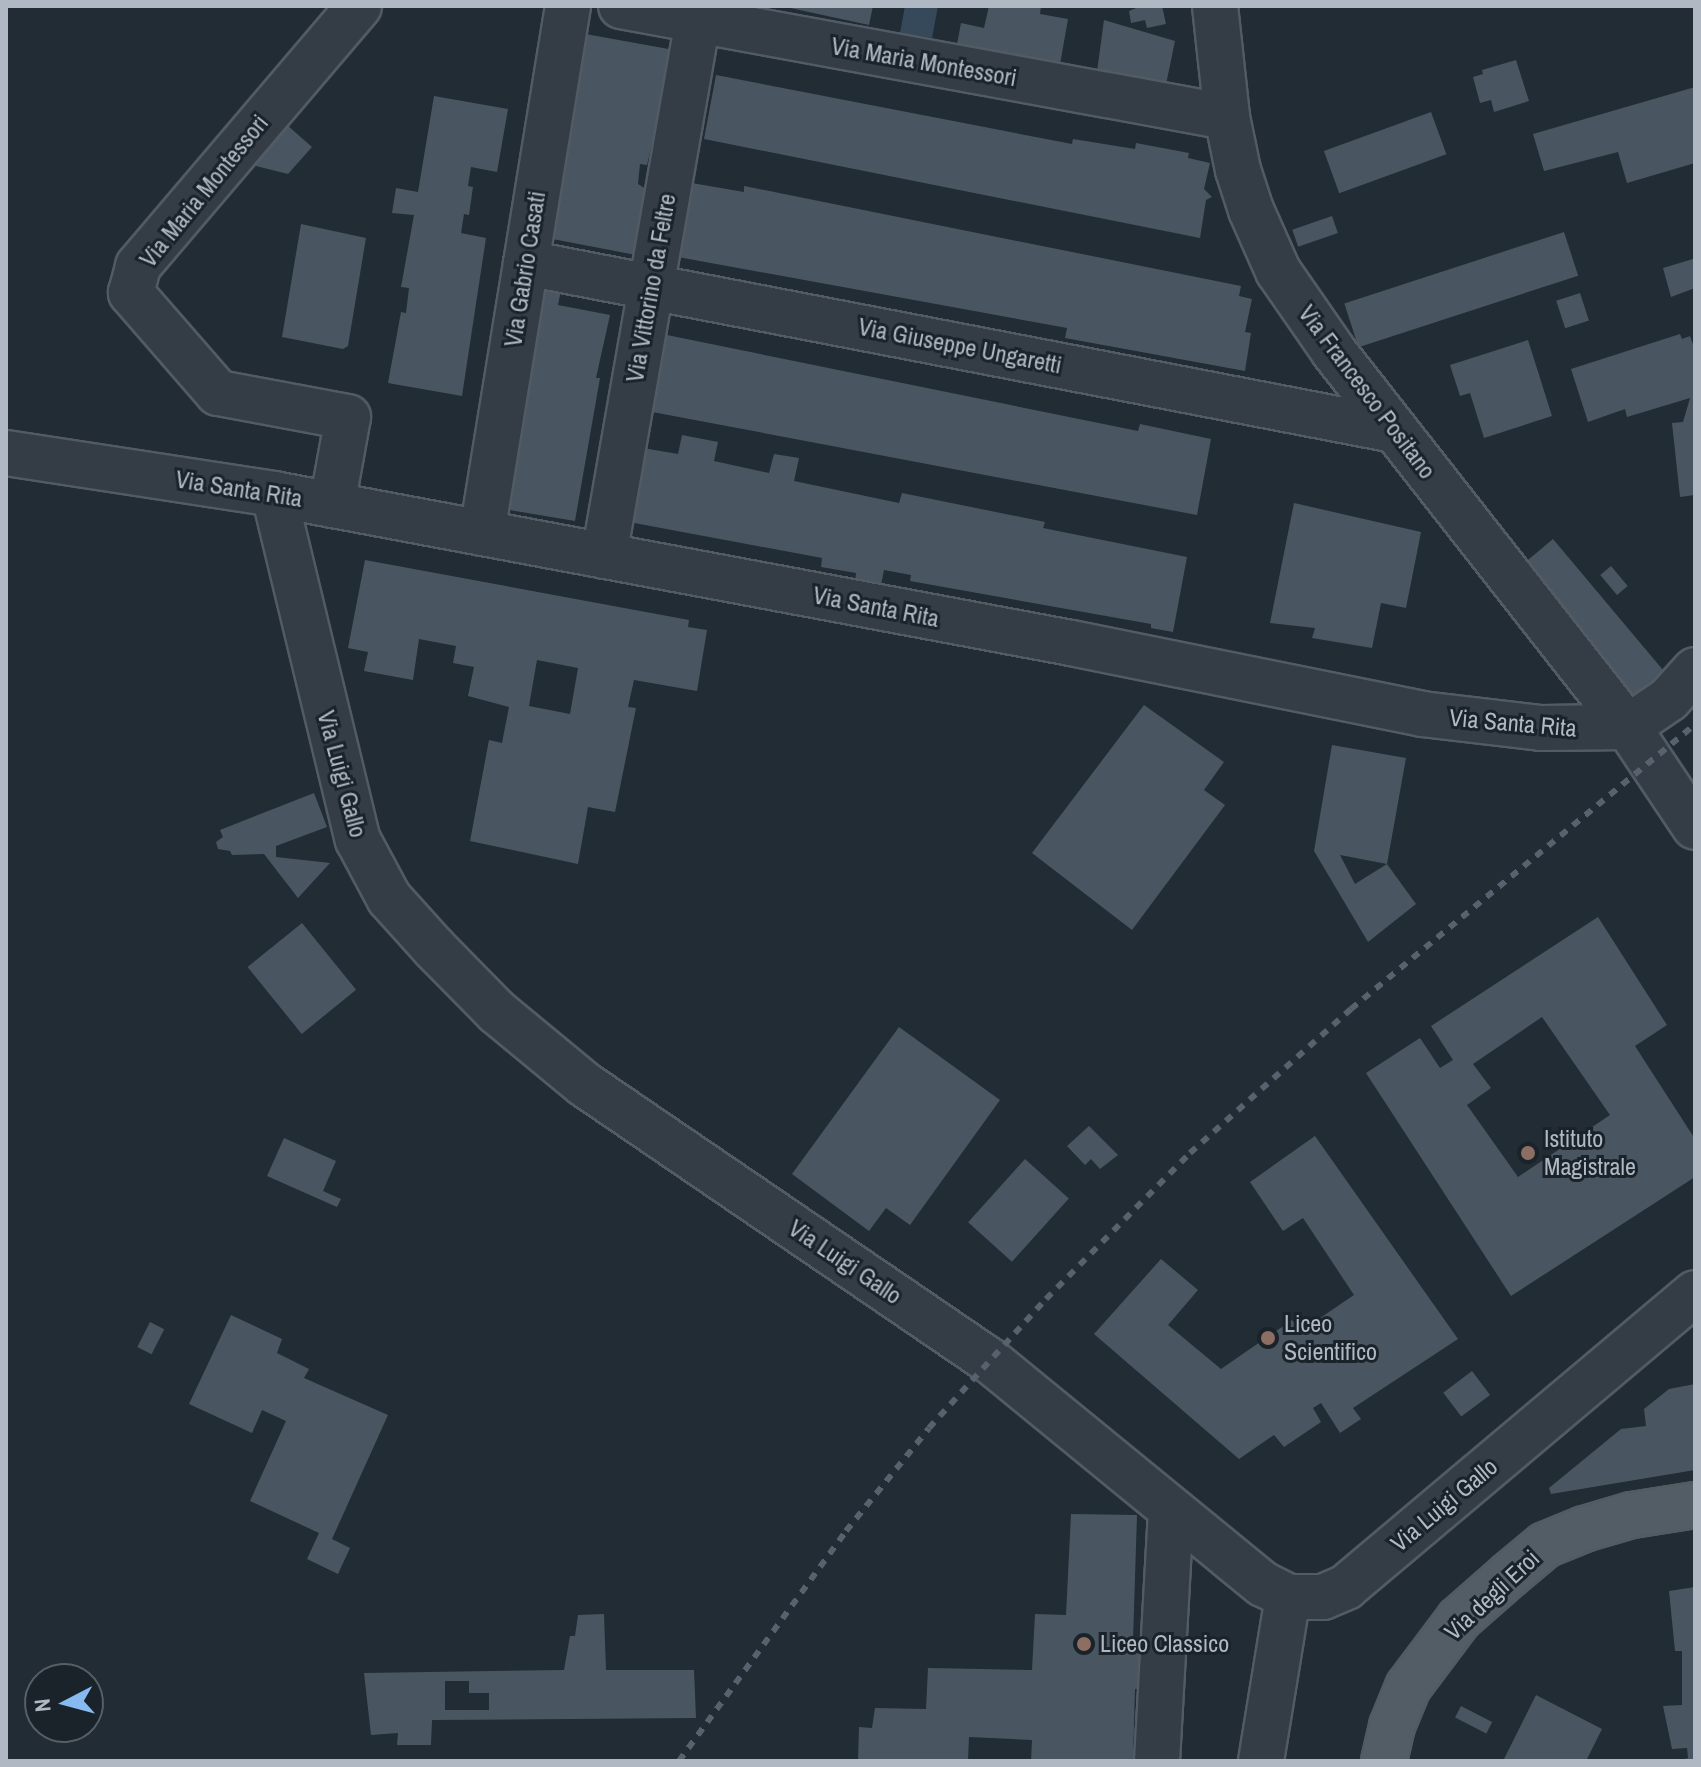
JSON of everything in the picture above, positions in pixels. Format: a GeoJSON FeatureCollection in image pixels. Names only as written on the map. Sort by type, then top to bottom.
{"type":"FeatureCollection","features":[{"type":"Feature","properties":{"kind":"main road","name":"Via degli Eroi"},"geometry":{"type":"LineString","coordinates":[[1384,1761],[1392,1726],[1408,1687],[1431,1655],[1459,1619],[1545,1545],[1632,1515],[1695,1505]]}},
{"type":"Feature","properties":{"kind":"street","name":"Via Maria Montessori"},"geometry":{"type":"LineString","coordinates":[[332,505],[348,417],[218,393],[131,293],[138,266],[359,6]]}},
{"type":"Feature","properties":{"kind":"street","name":"Via Gabrio Casati"},"geometry":{"type":"LineString","coordinates":[[482,533],[568,6]]}},
{"type":"Feature","properties":{"kind":"street","name":"Via Maria Montessori"},"geometry":{"type":"LineString","coordinates":[[621,6],[1227,117]]}},
{"type":"Feature","properties":{"kind":"street","name":"Via Francesco Positano"},"geometry":{"type":"LineString","coordinates":[[1215,6],[1227,117],[1251,210],[1278,271],[1394,430],[1628,727]]}},
{"type":"Feature","properties":{"kind":"street","name":"Via Vittorino da Feltre"},"geometry":{"type":"LineString","coordinates":[[604,556],[698,20]]}},
{"type":"Feature","properties":{"kind":"street","name":"Via Giuseppe Ungaretti"},"geometry":{"type":"LineString","coordinates":[[526,263],[1394,430]]}},
{"type":"Feature","properties":{"kind":"street","name":"Via Santa Rita"},"geometry":{"type":"LineString","coordinates":[[6,453],[274,494],[1071,643],[1422,714],[1541,728],[1628,727]]}},
{"type":"Feature","properties":{"kind":"street","name":"Via Luigi Gallo"},"geometry":{"type":"LineString","coordinates":[[274,494],[358,840],[398,908],[497,1012],[584,1084],[989,1360],[1263,1584],[1288,1597],[1323,1597],[1346,1587],[1648,1336],[1695,1293]]}},
{"type":"Feature","properties":{"kind":"street"},"geometry":{"type":"LineString","coordinates":[[1695,670],[1669,699],[1628,727],[1695,827]]}},
{"type":"Feature","properties":{"kind":"street"},"geometry":{"type":"LineString","coordinates":[[1648,1336],[1695,1337]]}},
{"type":"Feature","properties":{"kind":"street"},"geometry":{"type":"LineString","coordinates":[[1157,1761],[1171,1511]]}},
{"type":"Feature","properties":{"kind":"street"},"geometry":{"type":"LineString","coordinates":[[1261,1761],[1288,1597]]}},
{"type":"Feature","properties":{"kind":"water"},"geometry":{"type":"Polygon","coordinates":[[[905,6],[938,6],[932,38],[900,33],[905,6]]]}},
{"type":"Feature","properties":{"kind":"building"},"geometry":{"type":"Polygon","coordinates":[[[781,6],[873,6],[869,25],[781,6]]]}},
{"type":"Feature","properties":{"kind":"building"},"geometry":{"type":"Polygon","coordinates":[[[989,6],[1041,6],[1040,14],[1068,19],[1058,76],[955,55],[961,23],[984,28],[989,6]]]}},
{"type":"Feature","properties":{"kind":"building"},"geometry":{"type":"Polygon","coordinates":[[[1141,6],[1162,6],[1166,24],[1147,28],[1145,20],[1131,23],[1129,11],[1141,6]]]}},
{"type":"Feature","properties":{"kind":"building"},"geometry":{"type":"Polygon","coordinates":[[[1104,20],[1175,41],[1164,94],[1096,79],[1104,20]]]}},
{"type":"Feature","properties":{"kind":"building"},"geometry":{"type":"Polygon","coordinates":[[[580,33],[674,50],[647,165],[640,164],[638,184],[649,191],[636,255],[542,237],[577,91],[568,89],[580,33]]]}},
{"type":"Feature","properties":{"kind":"building"},"geometry":{"type":"Polygon","coordinates":[[[1516,60],[1529,101],[1494,112],[1491,100],[1480,103],[1473,77],[1483,74],[1482,70],[1516,60]]]}},
{"type":"Feature","properties":{"kind":"building"},"geometry":{"type":"Polygon","coordinates":[[[716,75],[1072,144],[1073,139],[1135,149],[1136,143],[1189,153],[1188,158],[1210,163],[1204,189],[1212,197],[1206,200],[1200,238],[704,139],[716,75]]]}},
{"type":"Feature","properties":{"kind":"building"},"geometry":{"type":"Polygon","coordinates":[[[1695,87],[1695,163],[1627,183],[1618,152],[1544,171],[1533,134],[1695,87]]]}},
{"type":"Feature","properties":{"kind":"building"},"geometry":{"type":"Polygon","coordinates":[[[434,96],[508,109],[497,172],[471,167],[468,186],[473,187],[469,215],[464,214],[461,233],[486,238],[462,396],[388,383],[401,312],[406,313],[409,288],[401,287],[414,215],[392,213],[396,188],[418,192],[434,96]]]}},
{"type":"Feature","properties":{"kind":"building"},"geometry":{"type":"Polygon","coordinates":[[[1431,112],[1446,154],[1339,193],[1324,151],[1431,112]]]}},
{"type":"Feature","properties":{"kind":"building"},"geometry":{"type":"Polygon","coordinates":[[[287,125],[312,147],[288,174],[252,165],[287,125]]]}},
{"type":"Feature","properties":{"kind":"building"},"geometry":{"type":"Polygon","coordinates":[[[692,183],[744,192],[744,186],[1241,286],[1239,296],[1252,299],[1245,332],[1251,333],[1245,371],[1065,338],[1067,328],[678,257],[692,183]]]}},
{"type":"Feature","properties":{"kind":"building"},"geometry":{"type":"Polygon","coordinates":[[[1332,216],[1338,233],[1298,247],[1292,230],[1332,216]]]}},
{"type":"Feature","properties":{"kind":"building"},"geometry":{"type":"Polygon","coordinates":[[[301,224],[366,238],[348,346],[343,349],[282,337],[301,224]]]}},
{"type":"Feature","properties":{"kind":"building"},"geometry":{"type":"Polygon","coordinates":[[[1564,232],[1578,276],[1359,347],[1344,303],[1564,232]]]}},
{"type":"Feature","properties":{"kind":"building"},"geometry":{"type":"Polygon","coordinates":[[[1693,259],[1695,288],[1671,297],[1663,268],[1693,259]]]}},
{"type":"Feature","properties":{"kind":"building"},"geometry":{"type":"Polygon","coordinates":[[[534,287],[561,290],[558,305],[610,315],[596,378],[600,378],[575,521],[492,507],[534,287]]]}},
{"type":"Feature","properties":{"kind":"building"},"geometry":{"type":"Polygon","coordinates":[[[1580,293],[1589,321],[1565,328],[1556,301],[1580,293]]]}},
{"type":"Feature","properties":{"kind":"building"},"geometry":{"type":"Polygon","coordinates":[[[662,334],[1138,431],[1140,424],[1211,439],[1197,515],[647,411],[662,334]]]}},
{"type":"Feature","properties":{"kind":"building"},"geometry":{"type":"Polygon","coordinates":[[[1680,334],[1682,339],[1690,336],[1695,350],[1695,495],[1680,497],[1672,423],[1683,422],[1690,398],[1627,417],[1625,409],[1588,422],[1571,369],[1680,334]]]}},
{"type":"Feature","properties":{"kind":"building"},"geometry":{"type":"Polygon","coordinates":[[[1528,340],[1552,416],[1484,438],[1470,393],[1460,396],[1450,365],[1528,340]]]}},
{"type":"Feature","properties":{"kind":"building"},"geometry":{"type":"Polygon","coordinates":[[[682,435],[718,442],[714,461],[769,473],[774,454],[799,458],[794,481],[899,503],[902,493],[1045,522],[1043,528],[1187,557],[1173,632],[1151,628],[1151,624],[910,581],[911,575],[884,570],[879,595],[854,591],[856,573],[821,567],[822,558],[629,522],[643,448],[678,454],[682,435]]]}},
{"type":"Feature","properties":{"kind":"building"},"geometry":{"type":"Polygon","coordinates":[[[1294,503],[1421,532],[1406,608],[1381,603],[1372,648],[1312,638],[1315,628],[1270,623],[1294,503]]]}},
{"type":"Feature","properties":{"kind":"building"},"geometry":{"type":"Polygon","coordinates":[[[1553,539],[1674,684],[1642,711],[1520,567],[1553,539]]]}},
{"type":"Feature","properties":{"kind":"building"},"geometry":{"type":"Polygon","coordinates":[[[365,560],[689,620],[688,627],[707,630],[697,691],[634,680],[628,707],[636,708],[615,812],[588,807],[578,864],[470,841],[489,740],[502,743],[509,707],[468,696],[474,667],[453,663],[456,646],[419,639],[413,680],[364,671],[368,652],[348,648],[365,560]],[[537,660],[529,706],[570,714],[578,668],[537,660]]]}},
{"type":"Feature","properties":{"kind":"building"},"geometry":{"type":"Polygon","coordinates":[[[1611,566],[1628,586],[1617,595],[1600,575],[1611,566]]]}},
{"type":"Feature","properties":{"kind":"building"},"geometry":{"type":"Polygon","coordinates":[[[1144,705],[1224,762],[1204,790],[1225,805],[1132,930],[1032,853],[1144,705]]]}},
{"type":"Feature","properties":{"kind":"building"},"geometry":{"type":"Polygon","coordinates":[[[1332,745],[1406,758],[1387,864],[1416,904],[1368,942],[1314,851],[1332,745]],[[1340,855],[1355,884],[1387,864],[1340,855]]]}},
{"type":"Feature","properties":{"kind":"building"},"geometry":{"type":"Polygon","coordinates":[[[314,793],[327,827],[276,846],[276,857],[330,863],[298,898],[264,854],[232,855],[230,851],[218,849],[216,842],[223,837],[220,830],[314,793]]]}},
{"type":"Feature","properties":{"kind":"building"},"geometry":{"type":"Polygon","coordinates":[[[1598,917],[1667,1025],[1635,1046],[1695,1139],[1695,1177],[1511,1296],[1366,1073],[1420,1038],[1440,1068],[1453,1060],[1431,1026],[1598,917]],[[1542,1017],[1473,1064],[1491,1088],[1467,1105],[1518,1177],[1610,1115],[1542,1017]]]}},
{"type":"Feature","properties":{"kind":"building"},"geometry":{"type":"Polygon","coordinates":[[[302,923],[356,990],[302,1034],[248,967],[302,923]]]}},
{"type":"Feature","properties":{"kind":"building"},"geometry":{"type":"Polygon","coordinates":[[[899,1027],[1000,1100],[910,1225],[886,1208],[869,1231],[792,1174],[899,1027]]]}},
{"type":"Feature","properties":{"kind":"building"},"geometry":{"type":"Polygon","coordinates":[[[1089,1126],[1118,1155],[1100,1169],[1091,1159],[1085,1165],[1067,1146],[1089,1126]]]}},
{"type":"Feature","properties":{"kind":"building"},"geometry":{"type":"Polygon","coordinates":[[[1315,1136],[1458,1339],[1353,1408],[1361,1419],[1340,1433],[1321,1403],[1313,1408],[1321,1422],[1284,1447],[1274,1435],[1239,1459],[1094,1334],[1161,1259],[1198,1290],[1168,1325],[1221,1369],[1292,1320],[1301,1331],[1354,1295],[1303,1218],[1283,1231],[1250,1182],[1315,1136]]]}},
{"type":"Feature","properties":{"kind":"building"},"geometry":{"type":"Polygon","coordinates":[[[284,1138],[336,1161],[323,1191],[341,1199],[337,1207],[267,1176],[284,1138]]]}},
{"type":"Feature","properties":{"kind":"building"},"geometry":{"type":"Polygon","coordinates":[[[1025,1159],[1069,1198],[1012,1262],[968,1222],[1025,1159]]]}},
{"type":"Feature","properties":{"kind":"building"},"geometry":{"type":"Polygon","coordinates":[[[231,1315],[282,1339],[277,1353],[309,1369],[304,1378],[388,1415],[332,1539],[350,1548],[338,1574],[307,1559],[319,1533],[250,1501],[286,1421],[262,1410],[252,1433],[189,1404],[231,1315]]]}},
{"type":"Feature","properties":{"kind":"building"},"geometry":{"type":"Polygon","coordinates":[[[150,1322],[164,1329],[152,1354],[137,1347],[150,1322]]]}},
{"type":"Feature","properties":{"kind":"building"},"geometry":{"type":"Polygon","coordinates":[[[1472,1371],[1490,1395],[1461,1417],[1443,1393],[1472,1371]]]}},
{"type":"Feature","properties":{"kind":"building"},"geometry":{"type":"Polygon","coordinates":[[[1695,1384],[1695,1470],[1551,1494],[1549,1488],[1621,1429],[1646,1426],[1644,1409],[1669,1389],[1695,1384]]]}},
{"type":"Feature","properties":{"kind":"building","name":"Liceo Classico"},"geometry":{"type":"Polygon","coordinates":[[[1071,1514],[1137,1515],[1133,1641],[1151,1642],[1149,1690],[1135,1689],[1133,1761],[1031,1761],[1032,1740],[969,1737],[968,1761],[858,1761],[859,1727],[872,1728],[875,1708],[926,1709],[928,1668],[1032,1670],[1035,1614],[1066,1615],[1071,1514]]]}},
{"type":"Feature","properties":{"kind":"building"},"geometry":{"type":"Polygon","coordinates":[[[1695,1587],[1695,1761],[1679,1761],[1688,1758],[1687,1748],[1672,1749],[1663,1706],[1682,1705],[1682,1651],[1675,1651],[1669,1591],[1695,1587]]]}},
{"type":"Feature","properties":{"kind":"building"},"geometry":{"type":"Polygon","coordinates":[[[604,1614],[606,1670],[694,1670],[696,1718],[432,1720],[431,1745],[397,1745],[398,1733],[371,1735],[364,1673],[564,1670],[570,1636],[575,1636],[578,1615],[604,1614]],[[445,1681],[445,1710],[489,1710],[489,1693],[469,1693],[469,1681],[445,1681]]]}},
{"type":"Feature","properties":{"kind":"building"},"geometry":{"type":"Polygon","coordinates":[[[1536,1695],[1602,1729],[1586,1761],[1503,1761],[1536,1695]]]}},
{"type":"Feature","properties":{"kind":"building"},"geometry":{"type":"Polygon","coordinates":[[[1461,1706],[1492,1722],[1486,1733],[1455,1718],[1461,1706]]]}},
{"type":"Feature","properties":{"kind":"railway"},"geometry":{"type":"LineString","coordinates":[[679,1761],[846,1531],[929,1428],[1046,1299],[1190,1153],[1351,1009],[1695,724]]}},
{"type":"Feature","properties":{"kind":"place","name":"Istituto Magistrale"},"geometry":{"type":"Point","coordinates":[1528,1153]}},
{"type":"Feature","properties":{"kind":"place","name":"Liceo Scientifico"},"geometry":{"type":"Point","coordinates":[1268,1338]}},
{"type":"Feature","properties":{"kind":"place","name":"Liceo Classico"},"geometry":{"type":"Point","coordinates":[1084,1644]}}]}
